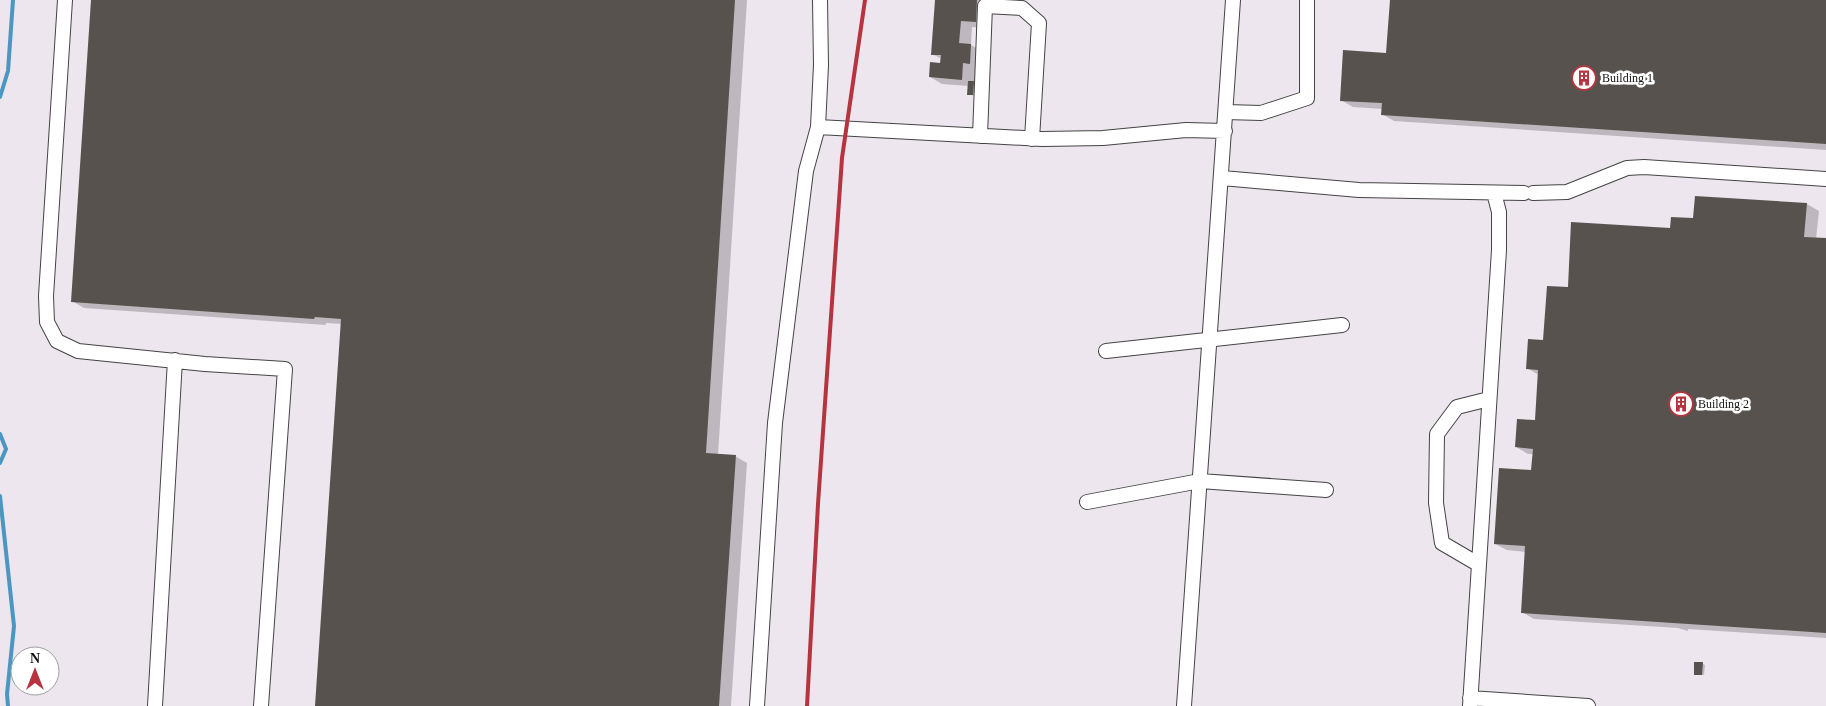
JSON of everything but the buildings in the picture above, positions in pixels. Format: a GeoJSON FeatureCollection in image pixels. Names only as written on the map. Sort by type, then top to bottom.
{"type":"FeatureCollection","features":[{"type":"Feature","properties":{"kind":"lane"},"geometry":{"type":"LineString","coordinates":[[65,0],[46,296],[47,322],[57,341],[78,351],[285,369],[261,706]]}},
{"type":"Feature","properties":{"kind":"lane"},"geometry":{"type":"LineString","coordinates":[[757,706],[775,423],[806,171],[818,127],[821,65],[820,0]]}},
{"type":"Feature","properties":{"kind":"lane"},"geometry":{"type":"LineString","coordinates":[[1184,706],[1233,0]]}},
{"type":"Feature","properties":{"kind":"lane"},"geometry":{"type":"LineString","coordinates":[[1226,112],[1261,113],[1307,98],[1306,0]]}},
{"type":"Feature","properties":{"kind":"lane"},"geometry":{"type":"LineString","coordinates":[[980,136],[984,6],[1010,7],[1022,8],[1039,23],[1032,139]]}},
{"type":"Feature","properties":{"kind":"lane"},"geometry":{"type":"LineString","coordinates":[[818,127],[1032,139],[1103,138],[1186,130],[1225,131]]}},
{"type":"Feature","properties":{"kind":"lane"},"geometry":{"type":"LineString","coordinates":[[1222,178],[1359,190],[1494,193],[1567,192],[1628,168],[1644,167],[1826,179]]}},
{"type":"Feature","properties":{"kind":"lane"},"geometry":{"type":"LineString","coordinates":[[1494,193],[1499,212],[1499,250],[1470,702],[1588,706]]}},
{"type":"Feature","properties":{"kind":"lane"},"geometry":{"type":"LineString","coordinates":[[1106,351],[1342,325]]}},
{"type":"Feature","properties":{"kind":"lane"},"geometry":{"type":"LineString","coordinates":[[155,706],[175,360]]}},
{"type":"Feature","properties":{"kind":"lane"},"geometry":{"type":"LineString","coordinates":[[1478,564],[1442,543],[1436,503],[1437,434],[1457,407],[1489,399]]}},
{"type":"Feature","properties":{"kind":"lane"},"geometry":{"type":"LineString","coordinates":[[1088,502],[1200,482],[1326,490]]}},
{"type":"Feature","properties":{"kind":"shaded area"},"geometry":{"type":"Polygon","coordinates":[[[0,0],[1826,0],[1826,706],[0,706],[0,0]]]}},
{"type":"Feature","properties":{"kind":"waterway"},"geometry":{"type":"LineString","coordinates":[[0,97],[8,71],[13,0]]}},
{"type":"Feature","properties":{"kind":"waterway"},"geometry":{"type":"LineString","coordinates":[[0,434],[6,449],[0,463]]}},
{"type":"Feature","properties":{"kind":"waterway"},"geometry":{"type":"LineString","coordinates":[[0,496],[14,626],[7,694],[8,706]]}},
{"type":"Feature","properties":{"kind":"railway"},"geometry":{"type":"LineString","coordinates":[[807,706],[818,504],[842,158],[865,0]]}},
{"type":"Feature","properties":{"kind":"place","name":"Building 1"},"geometry":{"type":"Point","coordinates":[1584,78]}},
{"type":"Feature","properties":{"kind":"place","name":"Building 2"},"geometry":{"type":"Point","coordinates":[1681,404]}}]}
